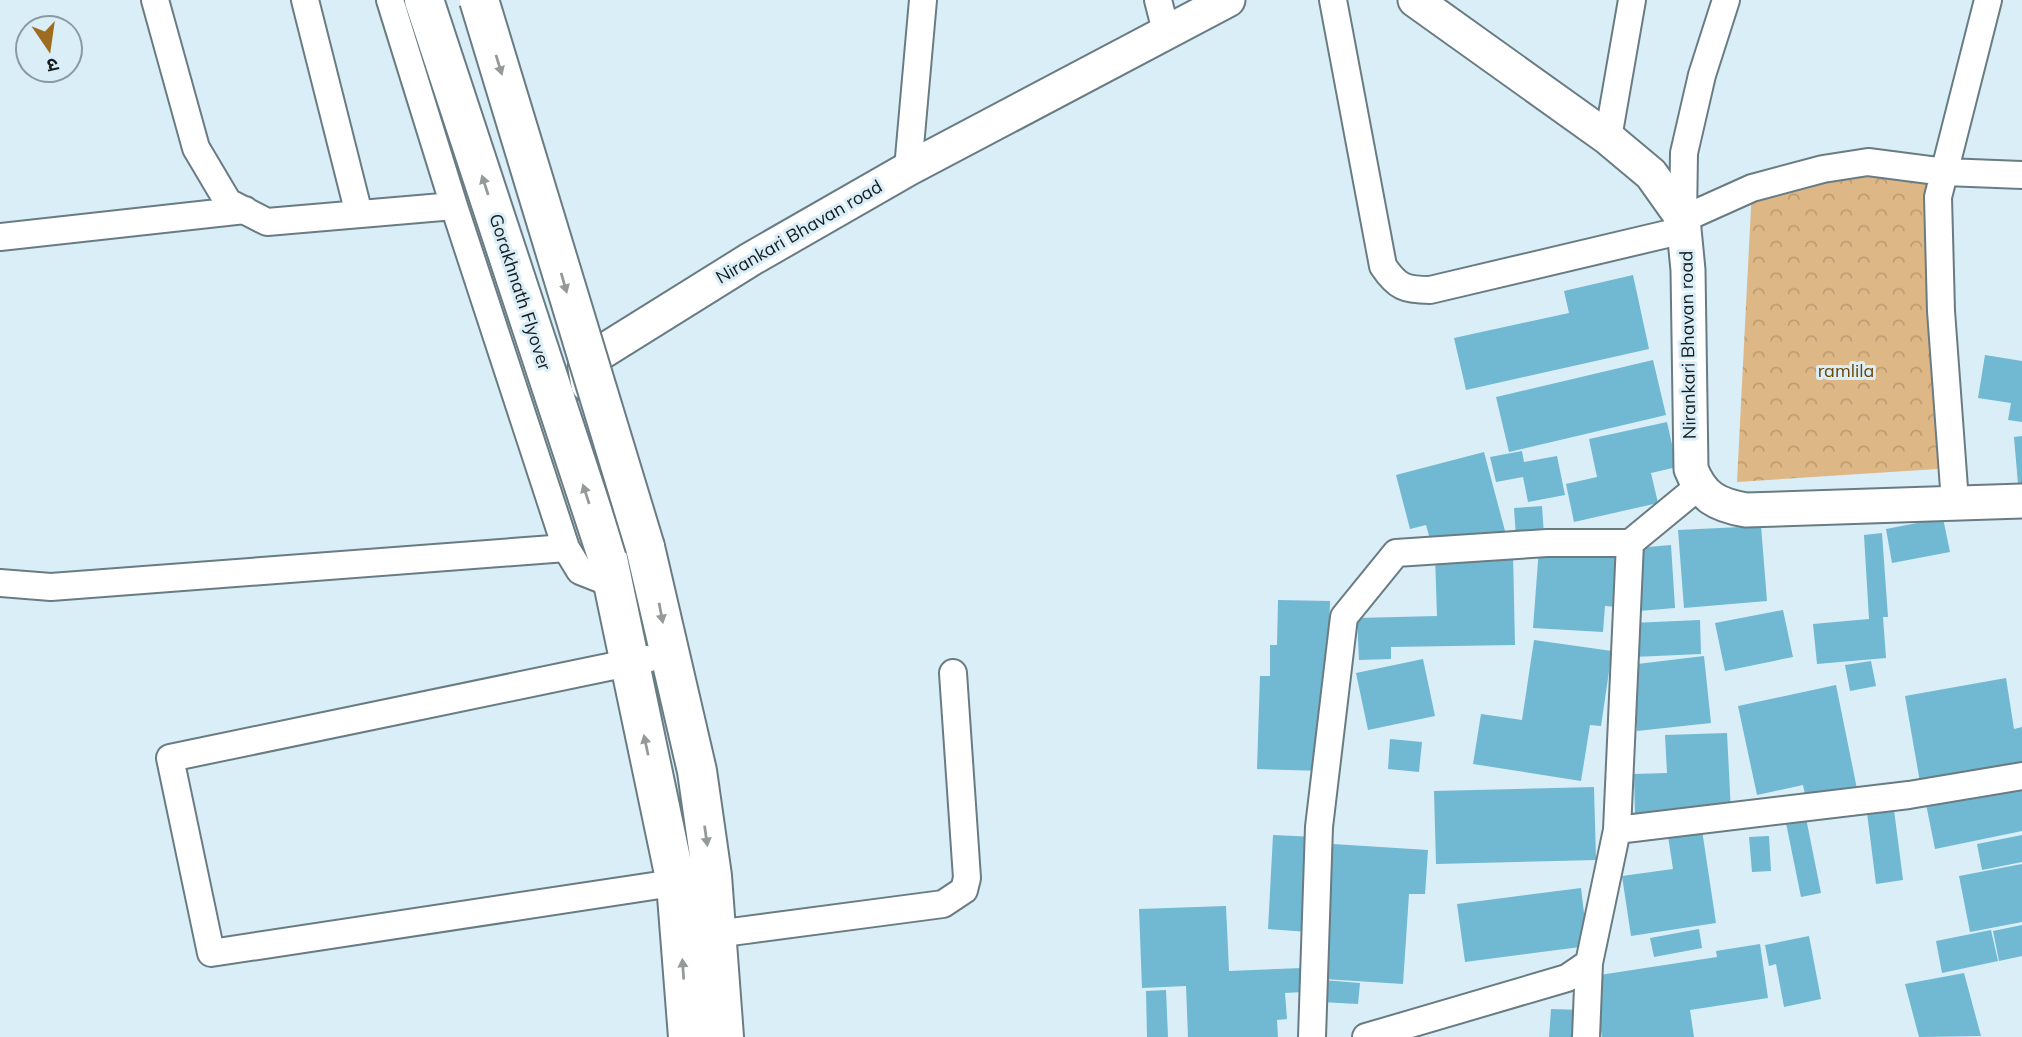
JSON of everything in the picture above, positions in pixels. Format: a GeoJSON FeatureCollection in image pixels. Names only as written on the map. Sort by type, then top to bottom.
{"type":"FeatureCollection","features":[{"type":"Feature","properties":{"kind":"main road","name":"Gorakhnath Flyover"},"geometry":{"type":"LineString","coordinates":[[424,0],[610,571],[628,662],[694,879]]}},
{"type":"Feature","properties":{"kind":"main road"},"geometry":{"type":"LineString","coordinates":[[479,0],[645,547],[697,771],[688,1037]]}},
{"type":"Feature","properties":{"kind":"main road"},"geometry":{"type":"LineString","coordinates":[[694,879],[716,934],[724,1037]]}},
{"type":"Feature","properties":{"kind":"street"},"geometry":{"type":"LineString","coordinates":[[155,0],[196,148],[228,202],[267,222],[454,206]]}},
{"type":"Feature","properties":{"kind":"street"},"geometry":{"type":"LineString","coordinates":[[305,0],[359,214]]}},
{"type":"Feature","properties":{"kind":"street"},"geometry":{"type":"LineString","coordinates":[[390,0],[566,548],[580,570],[610,571]]}},
{"type":"Feature","properties":{"kind":"street"},"geometry":{"type":"LineString","coordinates":[[908,169],[923,0]]}},
{"type":"Feature","properties":{"kind":"street"},"geometry":{"type":"LineString","coordinates":[[1158,0],[1167,34]]}},
{"type":"Feature","properties":{"kind":"street","name":"Nirankari Bhavan road"},"geometry":{"type":"LineString","coordinates":[[610,571],[629,573],[635,562],[635,550],[586,379],[585,368],[589,360],[751,259],[908,169],[1228,0]]}},
{"type":"Feature","properties":{"kind":"street"},"geometry":{"type":"LineString","coordinates":[[1333,0],[1383,266],[1394,282],[1406,290],[1430,290],[1684,224],[1752,188],[1823,169],[1868,162],[1945,172],[2022,175]]}},
{"type":"Feature","properties":{"kind":"street","name":"Nirankari Bhavan road"},"geometry":{"type":"LineString","coordinates":[[1415,0],[1608,138],[1651,174],[1684,224],[1688,270],[1691,469],[1698,487]]}},
{"type":"Feature","properties":{"kind":"street"},"geometry":{"type":"LineString","coordinates":[[1608,138],[1632,0]]}},
{"type":"Feature","properties":{"kind":"street"},"geometry":{"type":"LineString","coordinates":[[1684,224],[1684,153],[1702,75],[1726,0]]}},
{"type":"Feature","properties":{"kind":"street"},"geometry":{"type":"LineString","coordinates":[[1955,502],[1941,311],[1938,197],[1988,0]]}},
{"type":"Feature","properties":{"kind":"street"},"geometry":{"type":"LineString","coordinates":[[0,237],[244,210]]}},
{"type":"Feature","properties":{"kind":"street"},"geometry":{"type":"LineString","coordinates":[[1312,1037],[1319,827],[1344,617],[1396,553],[1547,543],[1630,543],[1698,487],[1712,500],[1746,510],[2022,501]]}},
{"type":"Feature","properties":{"kind":"street"},"geometry":{"type":"LineString","coordinates":[[1586,1037],[1588,963],[1616,830],[1630,543]]}},
{"type":"Feature","properties":{"kind":"street"},"geometry":{"type":"LineString","coordinates":[[0,583],[43,587],[566,548]]}},
{"type":"Feature","properties":{"kind":"street"},"geometry":{"type":"LineString","coordinates":[[669,655],[170,758],[211,953],[694,879]]}},
{"type":"Feature","properties":{"kind":"street"},"geometry":{"type":"LineString","coordinates":[[716,934],[943,904],[964,890],[967,878],[953,673]]}},
{"type":"Feature","properties":{"kind":"street"},"geometry":{"type":"LineString","coordinates":[[1616,830],[1909,795],[2022,776]]}},
{"type":"Feature","properties":{"kind":"street"},"geometry":{"type":"LineString","coordinates":[[1366,1037],[1567,978],[1588,963]]}},
{"type":"Feature","properties":{"kind":"green space","name":"ramlila"},"geometry":{"type":"Polygon","coordinates":[[[1868,162],[1945,172],[1953,468],[1737,482],[1752,188],[1868,162]]]}},
{"type":"Feature","properties":{"kind":"building"},"geometry":{"type":"Polygon","coordinates":[[[1633,275],[1649,349],[1466,390],[1454,338],[1569,313],[1564,291],[1633,275]]]}},
{"type":"Feature","properties":{"kind":"building"},"geometry":{"type":"Polygon","coordinates":[[[1985,355],[2022,361],[2022,422],[2008,420],[2011,403],[1978,398],[1985,355]]]}},
{"type":"Feature","properties":{"kind":"building"},"geometry":{"type":"Polygon","coordinates":[[[1653,360],[1666,415],[1509,452],[1496,397],[1653,360]]]}},
{"type":"Feature","properties":{"kind":"building"},"geometry":{"type":"Polygon","coordinates":[[[1667,422],[1677,467],[1651,473],[1658,503],[1574,522],[1566,484],[1597,477],[1589,439],[1667,422]]]}},
{"type":"Feature","properties":{"kind":"building"},"geometry":{"type":"Polygon","coordinates":[[[2022,436],[2022,483],[2018,484],[2014,437],[2022,436]]]}},
{"type":"Feature","properties":{"kind":"building"},"geometry":{"type":"Polygon","coordinates":[[[1522,451],[1524,462],[1557,456],[1565,495],[1528,502],[1523,477],[1496,482],[1490,457],[1522,451]]]}},
{"type":"Feature","properties":{"kind":"building"},"geometry":{"type":"Polygon","coordinates":[[[1484,452],[1505,531],[1433,550],[1426,525],[1410,529],[1396,475],[1484,452]]]}},
{"type":"Feature","properties":{"kind":"building"},"geometry":{"type":"Polygon","coordinates":[[[1542,506],[1544,535],[1516,537],[1514,508],[1542,506]]]}},
{"type":"Feature","properties":{"kind":"building"},"geometry":{"type":"Polygon","coordinates":[[[1943,518],[1950,552],[1892,563],[1886,529],[1943,518]]]}},
{"type":"Feature","properties":{"kind":"building"},"geometry":{"type":"Polygon","coordinates":[[[1761,526],[1767,601],[1684,608],[1678,530],[1761,526]]]}},
{"type":"Feature","properties":{"kind":"building"},"geometry":{"type":"Polygon","coordinates":[[[1882,533],[1888,617],[1883,617],[1886,658],[1817,664],[1813,624],[1869,619],[1864,535],[1882,533]]]}},
{"type":"Feature","properties":{"kind":"building"},"geometry":{"type":"Polygon","coordinates":[[[1671,545],[1675,608],[1639,611],[1636,548],[1671,545]]]}},
{"type":"Feature","properties":{"kind":"building"},"geometry":{"type":"Polygon","coordinates":[[[1539,548],[1622,553],[1619,607],[1605,606],[1603,632],[1533,628],[1539,548]]]}},
{"type":"Feature","properties":{"kind":"building"},"geometry":{"type":"Polygon","coordinates":[[[1513,554],[1515,645],[1391,647],[1391,659],[1359,660],[1357,618],[1437,616],[1435,555],[1513,554]]]}},
{"type":"Feature","properties":{"kind":"building"},"geometry":{"type":"Polygon","coordinates":[[[1278,600],[1330,601],[1325,771],[1257,769],[1260,676],[1270,676],[1270,645],[1277,645],[1278,600]]]}},
{"type":"Feature","properties":{"kind":"building"},"geometry":{"type":"Polygon","coordinates":[[[1783,610],[1793,657],[1725,671],[1715,623],[1783,610]]]}},
{"type":"Feature","properties":{"kind":"building"},"geometry":{"type":"Polygon","coordinates":[[[1700,620],[1701,654],[1633,657],[1631,623],[1700,620]]]}},
{"type":"Feature","properties":{"kind":"building"},"geometry":{"type":"Polygon","coordinates":[[[1534,640],[1612,651],[1601,726],[1590,725],[1581,781],[1473,764],[1481,714],[1522,720],[1534,640]]]}},
{"type":"Feature","properties":{"kind":"building"},"geometry":{"type":"Polygon","coordinates":[[[1704,656],[1711,723],[1637,731],[1629,665],[1704,656]]]}},
{"type":"Feature","properties":{"kind":"building"},"geometry":{"type":"Polygon","coordinates":[[[1423,659],[1435,716],[1368,730],[1356,673],[1423,659]]]}},
{"type":"Feature","properties":{"kind":"building"},"geometry":{"type":"Polygon","coordinates":[[[1871,661],[1876,686],[1850,691],[1845,665],[1871,661]]]}},
{"type":"Feature","properties":{"kind":"building"},"geometry":{"type":"Polygon","coordinates":[[[2006,678],[2014,729],[2022,727],[2022,768],[1921,788],[1905,696],[2006,678]]]}},
{"type":"Feature","properties":{"kind":"building"},"geometry":{"type":"Polygon","coordinates":[[[1836,685],[1857,789],[1806,799],[1803,785],[1757,795],[1738,706],[1836,685]]]}},
{"type":"Feature","properties":{"kind":"building"},"geometry":{"type":"Polygon","coordinates":[[[1727,733],[1731,812],[1635,816],[1634,774],[1667,773],[1665,735],[1727,733]]]}},
{"type":"Feature","properties":{"kind":"building"},"geometry":{"type":"Polygon","coordinates":[[[1390,739],[1422,742],[1419,772],[1388,769],[1390,739]]]}},
{"type":"Feature","properties":{"kind":"building"},"geometry":{"type":"Polygon","coordinates":[[[1594,787],[1596,860],[1436,864],[1434,791],[1594,787]]]}},
{"type":"Feature","properties":{"kind":"building"},"geometry":{"type":"Polygon","coordinates":[[[2022,789],[2022,831],[1935,849],[1925,799],[2022,789]]]}},
{"type":"Feature","properties":{"kind":"building"},"geometry":{"type":"Polygon","coordinates":[[[1893,802],[1903,880],[1876,884],[1866,805],[1893,802]]]}},
{"type":"Feature","properties":{"kind":"building"},"geometry":{"type":"Polygon","coordinates":[[[1805,813],[1821,893],[1801,897],[1785,818],[1805,813]]]}},
{"type":"Feature","properties":{"kind":"building"},"geometry":{"type":"Polygon","coordinates":[[[1702,830],[1716,923],[1631,936],[1622,876],[1673,869],[1668,836],[1702,830]]]}},
{"type":"Feature","properties":{"kind":"building"},"geometry":{"type":"Polygon","coordinates":[[[1273,835],[1315,837],[1309,932],[1268,929],[1273,835]]]}},
{"type":"Feature","properties":{"kind":"building"},"geometry":{"type":"Polygon","coordinates":[[[2022,835],[2022,862],[1982,870],[1977,844],[2022,835]]]}},
{"type":"Feature","properties":{"kind":"building"},"geometry":{"type":"Polygon","coordinates":[[[1769,836],[1771,871],[1752,872],[1749,837],[1769,836]]]}},
{"type":"Feature","properties":{"kind":"building"},"geometry":{"type":"Polygon","coordinates":[[[1333,844],[1428,850],[1425,894],[1409,894],[1403,984],[1324,979],[1333,844]]]}},
{"type":"Feature","properties":{"kind":"building"},"geometry":{"type":"Polygon","coordinates":[[[2022,864],[2022,922],[1970,932],[1959,876],[2022,864]]]}},
{"type":"Feature","properties":{"kind":"building"},"geometry":{"type":"Polygon","coordinates":[[[1581,888],[1588,946],[1465,962],[1457,904],[1581,888]]]}},
{"type":"Feature","properties":{"kind":"building"},"geometry":{"type":"Polygon","coordinates":[[[1226,906],[1229,971],[1302,968],[1303,992],[1285,993],[1287,1019],[1277,1020],[1278,1037],[1188,1037],[1186,986],[1142,988],[1139,909],[1226,906]]]}},
{"type":"Feature","properties":{"kind":"building"},"geometry":{"type":"Polygon","coordinates":[[[2022,925],[2022,956],[1999,961],[1993,931],[2022,925]]]}},
{"type":"Feature","properties":{"kind":"building"},"geometry":{"type":"Polygon","coordinates":[[[1699,929],[1702,948],[1654,957],[1650,938],[1699,929]]]}},
{"type":"Feature","properties":{"kind":"building"},"geometry":{"type":"Polygon","coordinates":[[[1991,930],[1998,961],[1942,973],[1936,941],[1991,930]]]}},
{"type":"Feature","properties":{"kind":"building"},"geometry":{"type":"Polygon","coordinates":[[[1809,936],[1821,999],[1784,1007],[1776,964],[1769,966],[1765,945],[1809,936]]]}},
{"type":"Feature","properties":{"kind":"building"},"geometry":{"type":"Polygon","coordinates":[[[1760,944],[1768,998],[1690,1010],[1694,1037],[1602,1037],[1593,976],[1717,957],[1716,951],[1760,944]]]}},
{"type":"Feature","properties":{"kind":"building"},"geometry":{"type":"Polygon","coordinates":[[[1964,973],[1981,1036],[1919,1037],[1905,984],[1964,973]]]}},
{"type":"Feature","properties":{"kind":"building"},"geometry":{"type":"Polygon","coordinates":[[[1323,980],[1360,983],[1358,1004],[1321,1002],[1323,980]]]}},
{"type":"Feature","properties":{"kind":"building"},"geometry":{"type":"Polygon","coordinates":[[[1166,990],[1168,1037],[1147,1037],[1146,991],[1166,990]]]}},
{"type":"Feature","properties":{"kind":"building"},"geometry":{"type":"Polygon","coordinates":[[[1551,1009],[1583,1010],[1582,1037],[1549,1037],[1551,1009]]]}}]}
